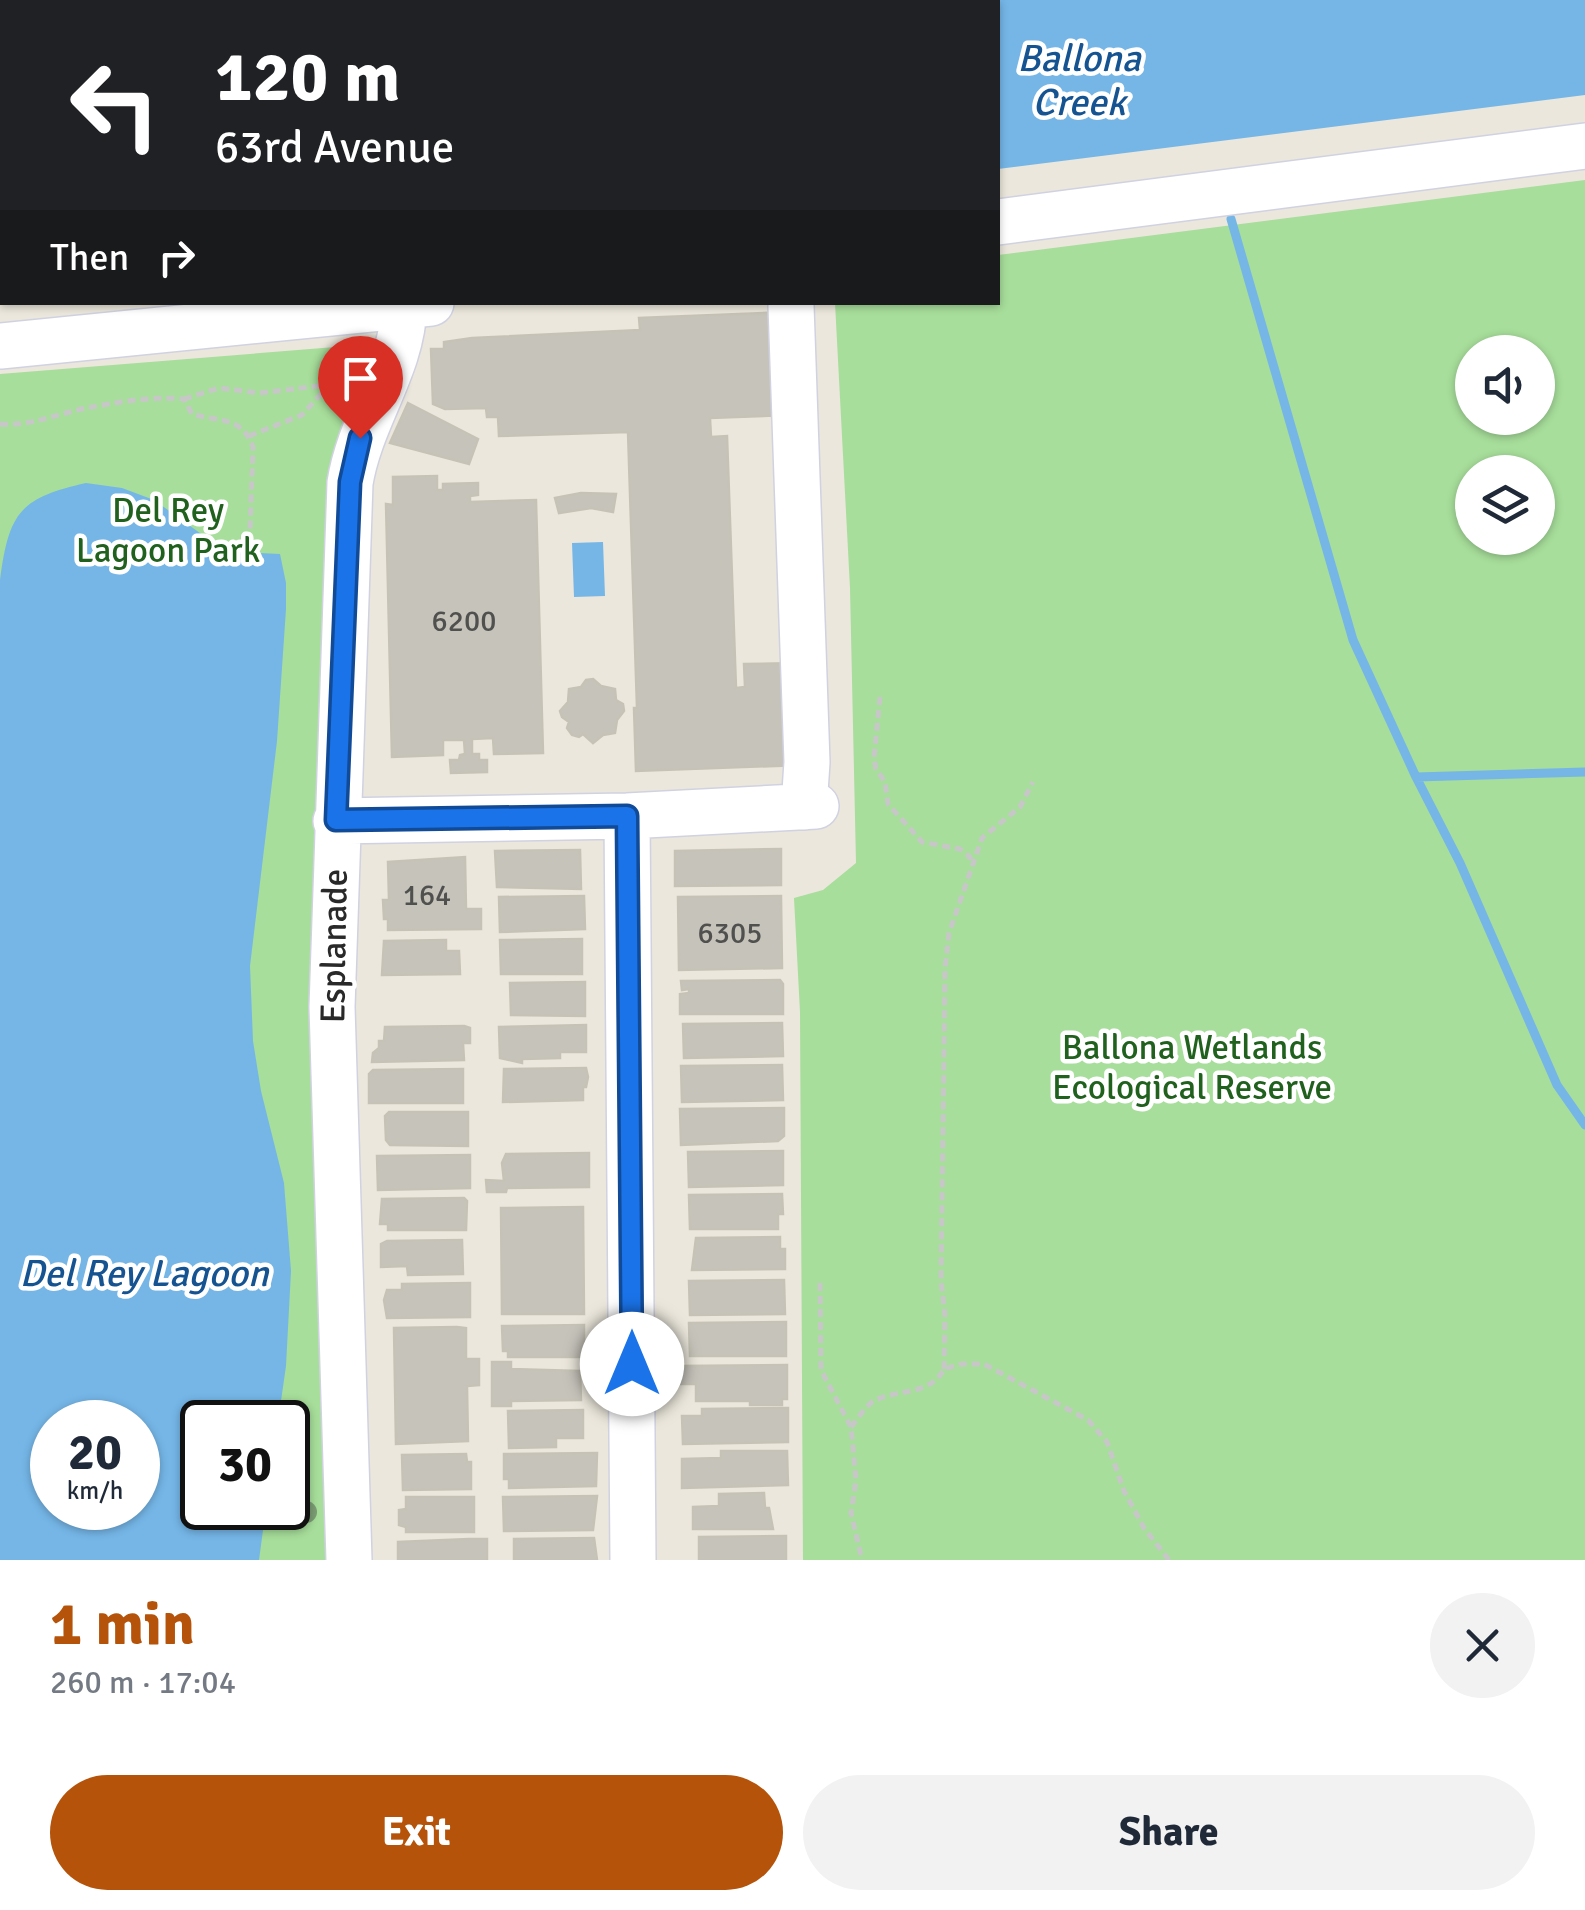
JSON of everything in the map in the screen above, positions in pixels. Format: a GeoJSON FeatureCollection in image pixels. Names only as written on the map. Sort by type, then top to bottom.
{"type":"FeatureCollection","features":[{"type":"Feature","properties":{"kind":"street"},"geometry":{"type":"LineString","coordinates":[[1000,222],[1585,146]]}},
{"type":"Feature","properties":{"kind":"street"},"geometry":{"type":"LineString","coordinates":[[336,820],[627,816],[809,791],[791,306]]}},
{"type":"Feature","properties":{"kind":"street"},"geometry":{"type":"LineString","coordinates":[[0,346],[405,332]]}},
{"type":"Feature","properties":{"kind":"street","name":"Esplanade"},"geometry":{"type":"LineString","coordinates":[[349,1560],[332,1007],[350,482],[358,444],[405,332]]}},
{"type":"Feature","properties":{"kind":"street"},"geometry":{"type":"LineString","coordinates":[[627,816],[634,1560]]}},
{"type":"Feature","properties":{"kind":"path"},"geometry":{"type":"LineString","coordinates":[[249,436],[302,415],[330,384],[405,332]]}},
{"type":"Feature","properties":{"kind":"path"},"geometry":{"type":"LineString","coordinates":[[0,424],[27,425],[86,408],[166,397],[184,399],[219,388],[260,392],[330,384]]}},
{"type":"Feature","properties":{"kind":"path"},"geometry":{"type":"LineString","coordinates":[[184,399],[192,414],[226,420],[243,428],[249,436],[250,530]]}},
{"type":"Feature","properties":{"kind":"path"},"geometry":{"type":"LineString","coordinates":[[880,697],[874,758],[876,770],[885,782],[888,804],[922,842],[960,849],[970,857],[971,866]]}},
{"type":"Feature","properties":{"kind":"path"},"geometry":{"type":"LineString","coordinates":[[851,1427],[876,1400],[926,1386],[939,1379],[944,1369],[941,1281],[945,969],[949,933],[982,838],[1020,806],[1033,782]]}},
{"type":"Feature","properties":{"kind":"path"},"geometry":{"type":"LineString","coordinates":[[820,1284],[822,1370],[851,1427],[856,1480],[851,1513],[862,1560]]}},
{"type":"Feature","properties":{"kind":"path"},"geometry":{"type":"LineString","coordinates":[[944,1369],[984,1364],[1088,1420],[1107,1442],[1124,1491],[1144,1528],[1169,1560]]}},
{"type":"Feature","properties":{"kind":"green space","name":"Ballona Wetlands Ecological Reserve"},"geometry":{"type":"Polygon","coordinates":[[[1585,180],[1585,1560],[803,1560],[800,1012],[794,898],[823,890],[856,863],[850,588],[835,305],[1000,305],[1000,255],[1585,180]]]}},
{"type":"Feature","properties":{"kind":"green space","name":"Del Rey Lagoon"},"geometry":{"type":"Polygon","coordinates":[[[385,343],[350,422],[328,1560],[0,1560],[0,374],[385,343]]]}},
{"type":"Feature","properties":{"kind":"water","name":"Ballona Creek"},"geometry":{"type":"Polygon","coordinates":[[[1000,0],[1585,0],[1585,95],[1000,169],[1000,0]]]}},
{"type":"Feature","properties":{"kind":"water","name":"Del Rey Lagoon"},"geometry":{"type":"Polygon","coordinates":[[[86,483],[122,488],[154,500],[218,546],[235,552],[280,554],[286,583],[277,741],[250,966],[253,1041],[284,1183],[291,1271],[286,1366],[281,1400],[180,1400],[180,1530],[263,1530],[259,1560],[0,1560],[0,580],[14,523],[32,502],[86,483]]]}},
{"type":"Feature","properties":{"kind":"water"},"geometry":{"type":"Polygon","coordinates":[[[603,542],[605,596],[574,597],[572,543],[603,542]]]}},
{"type":"Feature","properties":{"kind":"building"},"geometry":{"type":"Polygon","coordinates":[[[786,312],[789,415],[710,418],[711,437],[727,436],[736,688],[745,687],[744,664],[799,663],[802,765],[636,771],[628,432],[499,436],[498,417],[487,417],[486,408],[445,409],[433,404],[431,349],[444,349],[444,342],[472,338],[640,330],[639,318],[786,312]]]}},
{"type":"Feature","properties":{"kind":"building"},"geometry":{"type":"Polygon","coordinates":[[[408,403],[478,439],[469,464],[390,443],[408,403]]]}},
{"type":"Feature","properties":{"kind":"building"},"geometry":{"type":"Polygon","coordinates":[[[437,476],[437,490],[443,490],[443,484],[478,483],[478,495],[470,496],[470,502],[536,500],[543,753],[494,754],[493,738],[472,739],[472,754],[487,760],[487,772],[451,773],[450,760],[459,760],[465,754],[464,740],[443,740],[443,755],[392,757],[386,504],[393,505],[393,477],[437,476]]]}},
{"type":"Feature","properties":{"kind":"building"},"geometry":{"type":"Polygon","coordinates":[[[581,493],[616,494],[613,512],[591,508],[559,513],[555,498],[581,493]]]}},
{"type":"Feature","properties":{"kind":"building"},"geometry":{"type":"Polygon","coordinates":[[[593,679],[601,686],[615,689],[616,700],[623,704],[624,711],[617,720],[615,733],[603,735],[593,743],[583,734],[572,735],[567,728],[569,722],[560,711],[568,702],[569,689],[593,679]]]}},
{"type":"Feature","properties":{"kind":"building"},"geometry":{"type":"Polygon","coordinates":[[[781,849],[781,885],[675,886],[675,851],[781,849]]]}},
{"type":"Feature","properties":{"kind":"building"},"geometry":{"type":"Polygon","coordinates":[[[580,850],[581,889],[497,887],[495,851],[580,850]]]}},
{"type":"Feature","properties":{"kind":"building"},"geometry":{"type":"Polygon","coordinates":[[[465,857],[466,909],[481,909],[481,929],[388,930],[383,900],[389,900],[388,862],[465,857]]]}},
{"type":"Feature","properties":{"kind":"building"},"geometry":{"type":"Polygon","coordinates":[[[584,896],[585,929],[500,932],[499,897],[584,896]]]}},
{"type":"Feature","properties":{"kind":"building"},"geometry":{"type":"Polygon","coordinates":[[[781,896],[782,968],[679,970],[678,897],[781,896]]]}},
{"type":"Feature","properties":{"kind":"building"},"geometry":{"type":"Polygon","coordinates":[[[582,939],[582,974],[501,974],[500,940],[582,939]]]}},
{"type":"Feature","properties":{"kind":"building"},"geometry":{"type":"Polygon","coordinates":[[[446,940],[446,951],[459,951],[460,974],[382,975],[384,941],[446,940]]]}},
{"type":"Feature","properties":{"kind":"building"},"geometry":{"type":"Polygon","coordinates":[[[780,980],[783,1014],[680,1014],[680,994],[689,993],[689,989],[682,990],[681,981],[780,980]]]}},
{"type":"Feature","properties":{"kind":"building"},"geometry":{"type":"Polygon","coordinates":[[[585,982],[585,1016],[511,1015],[510,983],[585,982]]]}},
{"type":"Feature","properties":{"kind":"building"},"geometry":{"type":"Polygon","coordinates":[[[782,1023],[783,1056],[684,1058],[683,1024],[782,1023]]]}},
{"type":"Feature","properties":{"kind":"building"},"geometry":{"type":"Polygon","coordinates":[[[586,1025],[586,1052],[560,1052],[560,1058],[522,1059],[522,1063],[500,1058],[499,1027],[586,1025]]]}},
{"type":"Feature","properties":{"kind":"building"},"geometry":{"type":"Polygon","coordinates":[[[385,1027],[470,1028],[470,1043],[463,1043],[464,1060],[372,1062],[379,1041],[384,1041],[385,1027]]]}},
{"type":"Feature","properties":{"kind":"building"},"geometry":{"type":"Polygon","coordinates":[[[782,1065],[783,1100],[682,1102],[681,1066],[782,1065]]]}},
{"type":"Feature","properties":{"kind":"building"},"geometry":{"type":"Polygon","coordinates":[[[586,1068],[583,1100],[503,1102],[504,1069],[586,1068]]]}},
{"type":"Feature","properties":{"kind":"building"},"geometry":{"type":"Polygon","coordinates":[[[463,1069],[463,1103],[369,1103],[369,1074],[373,1070],[463,1069]]]}},
{"type":"Feature","properties":{"kind":"building"},"geometry":{"type":"Polygon","coordinates":[[[784,1108],[784,1136],[778,1141],[681,1145],[680,1109],[784,1108]]]}},
{"type":"Feature","properties":{"kind":"building"},"geometry":{"type":"Polygon","coordinates":[[[389,1112],[468,1112],[468,1146],[390,1145],[386,1140],[385,1116],[389,1112]]]}},
{"type":"Feature","properties":{"kind":"building"},"geometry":{"type":"Polygon","coordinates":[[[783,1151],[783,1185],[689,1187],[688,1152],[783,1151]]]}},
{"type":"Feature","properties":{"kind":"building"},"geometry":{"type":"Polygon","coordinates":[[[589,1153],[589,1187],[507,1188],[506,1192],[487,1192],[486,1180],[504,1181],[502,1163],[506,1154],[589,1153]]]}},
{"type":"Feature","properties":{"kind":"building"},"geometry":{"type":"Polygon","coordinates":[[[470,1155],[470,1188],[378,1190],[377,1156],[470,1155]]]}},
{"type":"Feature","properties":{"kind":"building"},"geometry":{"type":"Polygon","coordinates":[[[782,1194],[783,1214],[778,1214],[778,1229],[690,1229],[689,1195],[782,1194]]]}},
{"type":"Feature","properties":{"kind":"building"},"geometry":{"type":"Polygon","coordinates":[[[464,1198],[466,1230],[388,1230],[388,1224],[380,1224],[382,1199],[464,1198]]]}},
{"type":"Feature","properties":{"kind":"building"},"geometry":{"type":"Polygon","coordinates":[[[583,1207],[584,1314],[502,1314],[501,1208],[583,1207]]]}},
{"type":"Feature","properties":{"kind":"building"},"geometry":{"type":"Polygon","coordinates":[[[780,1237],[780,1249],[785,1249],[785,1269],[692,1270],[696,1238],[780,1237]]]}},
{"type":"Feature","properties":{"kind":"building"},"geometry":{"type":"Polygon","coordinates":[[[462,1240],[463,1274],[408,1275],[407,1266],[381,1267],[381,1244],[387,1241],[462,1240]]]}},
{"type":"Feature","properties":{"kind":"building"},"geometry":{"type":"Polygon","coordinates":[[[784,1280],[785,1314],[690,1315],[689,1281],[784,1280]]]}},
{"type":"Feature","properties":{"kind":"building"},"geometry":{"type":"Polygon","coordinates":[[[470,1283],[470,1317],[387,1318],[387,1290],[402,1290],[402,1284],[470,1283]]]}},
{"type":"Feature","properties":{"kind":"building"},"geometry":{"type":"Polygon","coordinates":[[[786,1322],[786,1356],[690,1356],[689,1323],[786,1322]]]}},
{"type":"Feature","properties":{"kind":"building"},"geometry":{"type":"Polygon","coordinates":[[[584,1325],[584,1355],[580,1357],[508,1357],[508,1351],[503,1351],[502,1326],[584,1325]]]}},
{"type":"Feature","properties":{"kind":"building"},"geometry":{"type":"Polygon","coordinates":[[[394,1328],[466,1328],[466,1359],[479,1359],[479,1385],[467,1386],[468,1441],[396,1444],[394,1328]]]}},
{"type":"Feature","properties":{"kind":"building"},"geometry":{"type":"Polygon","coordinates":[[[492,1362],[511,1362],[511,1369],[580,1371],[581,1400],[511,1401],[511,1406],[492,1406],[492,1362]]]}},
{"type":"Feature","properties":{"kind":"building"},"geometry":{"type":"Polygon","coordinates":[[[787,1365],[787,1399],[782,1399],[782,1405],[696,1401],[696,1384],[678,1384],[678,1366],[787,1365]]]}},
{"type":"Feature","properties":{"kind":"building"},"geometry":{"type":"Polygon","coordinates":[[[788,1408],[788,1442],[683,1444],[682,1416],[702,1416],[702,1409],[788,1408]]]}},
{"type":"Feature","properties":{"kind":"building"},"geometry":{"type":"Polygon","coordinates":[[[583,1410],[583,1438],[556,1438],[556,1447],[509,1448],[508,1411],[583,1410]]]}},
{"type":"Feature","properties":{"kind":"building"},"geometry":{"type":"Polygon","coordinates":[[[721,1451],[787,1451],[788,1485],[682,1488],[682,1459],[721,1458],[721,1451]]]}},
{"type":"Feature","properties":{"kind":"building"},"geometry":{"type":"Polygon","coordinates":[[[597,1453],[596,1486],[509,1488],[509,1479],[504,1479],[504,1454],[597,1453]]]}},
{"type":"Feature","properties":{"kind":"building"},"geometry":{"type":"Polygon","coordinates":[[[466,1454],[467,1462],[471,1462],[471,1489],[403,1490],[402,1455],[466,1454]]]}},
{"type":"Feature","properties":{"kind":"building"},"geometry":{"type":"Polygon","coordinates":[[[764,1493],[773,1529],[693,1529],[693,1507],[719,1506],[719,1494],[764,1493]]]}},
{"type":"Feature","properties":{"kind":"building"},"geometry":{"type":"Polygon","coordinates":[[[597,1496],[593,1530],[504,1531],[503,1497],[597,1496]]]}},
{"type":"Feature","properties":{"kind":"building"},"geometry":{"type":"Polygon","coordinates":[[[406,1497],[474,1497],[474,1532],[406,1532],[406,1527],[399,1525],[399,1510],[406,1509],[406,1497]]]}},
{"type":"Feature","properties":{"kind":"building"},"geometry":{"type":"Polygon","coordinates":[[[786,1536],[786,1560],[699,1560],[699,1537],[786,1536]]]}},
{"type":"Feature","properties":{"kind":"building"},"geometry":{"type":"Polygon","coordinates":[[[594,1538],[597,1560],[514,1560],[514,1539],[594,1538]]]}},
{"type":"Feature","properties":{"kind":"building"},"geometry":{"type":"Polygon","coordinates":[[[487,1539],[487,1560],[398,1560],[398,1542],[487,1539]]]}},
{"type":"Feature","properties":{"kind":"waterway"},"geometry":{"type":"LineString","coordinates":[[1231,219],[1353,640],[1460,863],[1557,1085],[1585,1125]]}},
{"type":"Feature","properties":{"kind":"waterway"},"geometry":{"type":"LineString","coordinates":[[1416,777],[1585,772]]}},
{"type":"Feature","properties":{"kind":"route"},"geometry":{"type":"LineString","coordinates":[[360,438],[350,482],[336,820],[627,816],[632,1364]]}},
{"type":"Feature","properties":{"kind":"park label","name":"Del Rey Lagoon Park"},"geometry":{"type":"Point","coordinates":[168,530]}}]}
